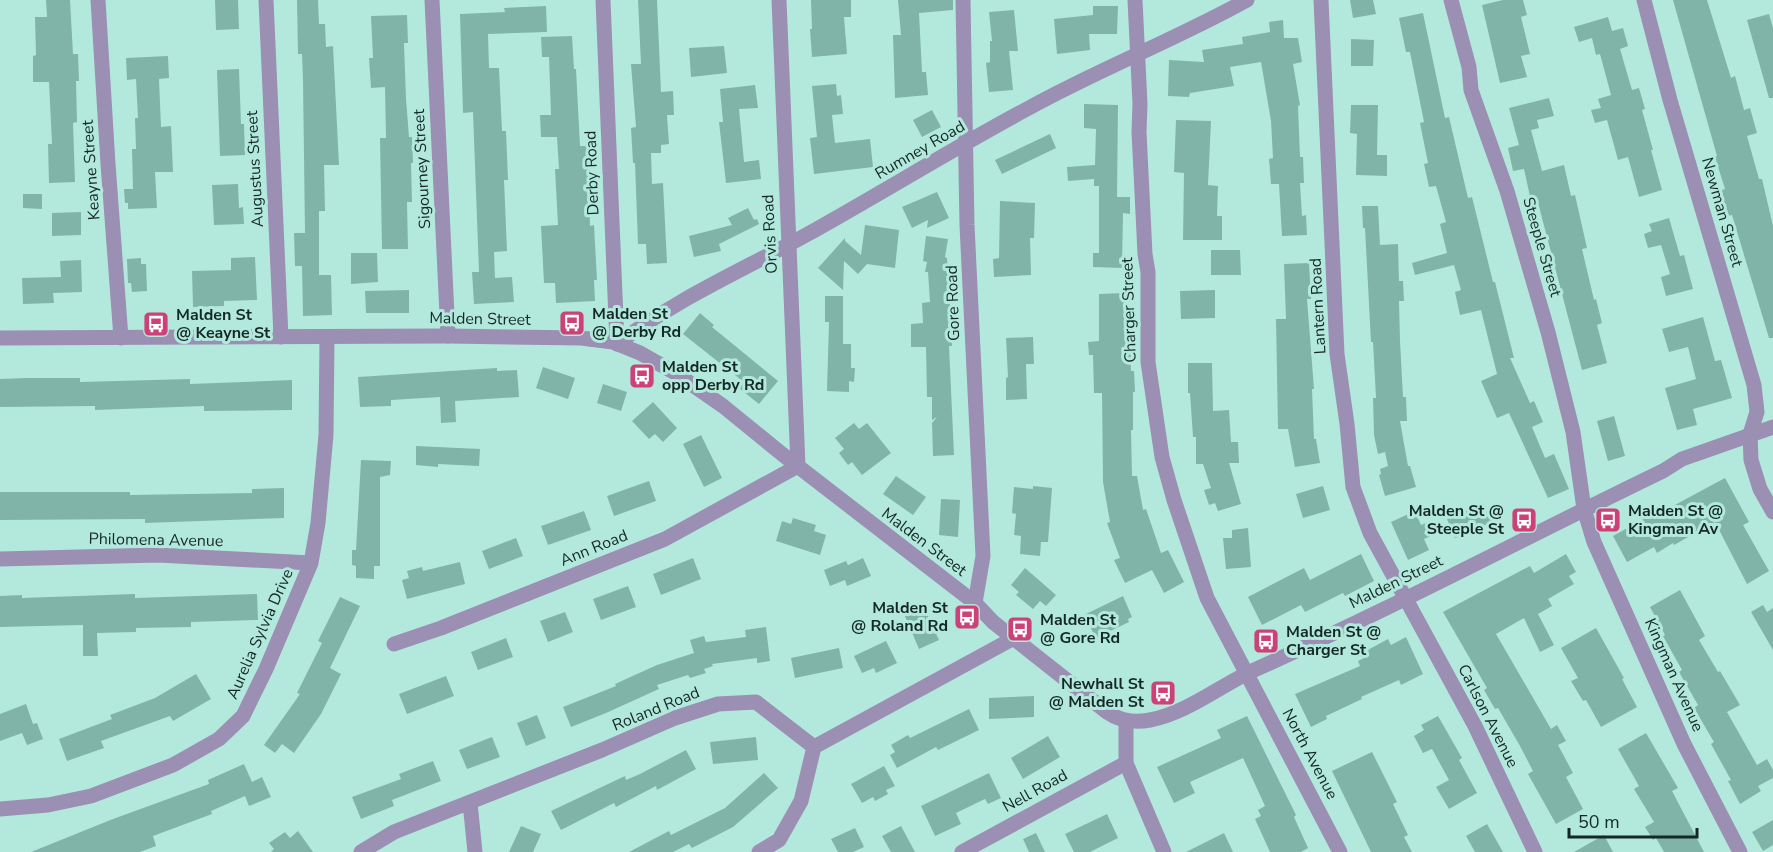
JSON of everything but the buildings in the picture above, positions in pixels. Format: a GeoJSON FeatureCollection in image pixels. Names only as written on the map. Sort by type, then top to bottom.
{"type":"FeatureCollection","features":[{"type":"Feature","properties":{"kind":"street","name":"Keayne Street"},"geometry":{"type":"LineString","coordinates":[[98,0],[121,338]]}},
{"type":"Feature","properties":{"kind":"street","name":"Augustus Street"},"geometry":{"type":"LineString","coordinates":[[266,0],[281,337]]}},
{"type":"Feature","properties":{"kind":"street","name":"Sigourney Street"},"geometry":{"type":"LineString","coordinates":[[432,0],[448,336]]}},
{"type":"Feature","properties":{"kind":"street","name":"Derby Road"},"geometry":{"type":"LineString","coordinates":[[603,0],[617,344]]}},
{"type":"Feature","properties":{"kind":"street","name":"Orvis Road"},"geometry":{"type":"LineString","coordinates":[[778,0],[798,466]]}},
{"type":"Feature","properties":{"kind":"street","name":"Gore Road"},"geometry":{"type":"LineString","coordinates":[[963,0],[968,234],[983,556],[975,603]]}},
{"type":"Feature","properties":{"kind":"street","name":"Charger Street"},"geometry":{"type":"LineString","coordinates":[[1135,0],[1140,104],[1138,132],[1148,272],[1147,343],[1162,457],[1207,598],[1248,674]]}},
{"type":"Feature","properties":{"kind":"street","name":"Rumney Road"},"geometry":{"type":"LineString","coordinates":[[617,344],[639,327],[859,207],[1028,108],[1214,19],[1247,0]]}},
{"type":"Feature","properties":{"kind":"street","name":"Lantern Road"},"geometry":{"type":"LineString","coordinates":[[1321,0],[1337,354],[1353,487],[1370,533],[1405,598]]}},
{"type":"Feature","properties":{"kind":"street","name":"Steeple Street"},"geometry":{"type":"LineString","coordinates":[[1451,0],[1468,67],[1471,90],[1507,191],[1548,332],[1573,432],[1584,509]]}},
{"type":"Feature","properties":{"kind":"street","name":"Newman Street"},"geometry":{"type":"LineString","coordinates":[[1644,0],[1670,100],[1754,385],[1757,412],[1750,434],[1751,460],[1760,489],[1773,512]]}},
{"type":"Feature","properties":{"kind":"street","name":"Malden Street"},"geometry":{"type":"LineString","coordinates":[[0,338],[448,336],[581,338],[617,344],[640,353],[677,374],[731,412],[975,603],[993,622],[1107,712],[1115,718],[1126,721],[1149,720],[1163,716],[1662,471],[1682,459],[1773,427]]}},
{"type":"Feature","properties":{"kind":"street","name":"Aurelia Sylvia Drive"},"geometry":{"type":"LineString","coordinates":[[0,808],[48,805],[91,796],[173,765],[219,739],[243,716],[266,669],[311,563],[318,524],[326,435],[327,338]]}},
{"type":"Feature","properties":{"kind":"street","name":"Ann Road"},"geometry":{"type":"LineString","coordinates":[[394,644],[441,628],[665,539],[798,466]]}},
{"type":"Feature","properties":{"kind":"street","name":"Kingman Avenue"},"geometry":{"type":"LineString","coordinates":[[1584,509],[1594,542],[1674,723],[1740,852]]}},
{"type":"Feature","properties":{"kind":"street","name":"Philomena Avenue"},"geometry":{"type":"LineString","coordinates":[[0,559],[158,555],[311,563]]}},
{"type":"Feature","properties":{"kind":"street","name":"Carlson Avenue"},"geometry":{"type":"LineString","coordinates":[[1405,598],[1475,726],[1535,852]]}},
{"type":"Feature","properties":{"kind":"street"},"geometry":{"type":"LineString","coordinates":[[759,852],[779,840],[801,801],[814,747],[1014,638]]}},
{"type":"Feature","properties":{"kind":"street","name":"North Avenue"},"geometry":{"type":"LineString","coordinates":[[1248,674],[1340,852]]}},
{"type":"Feature","properties":{"kind":"street","name":"Roland Road"},"geometry":{"type":"LineString","coordinates":[[362,852],[394,832],[675,718],[718,704],[756,702],[814,747]]}},
{"type":"Feature","properties":{"kind":"street"},"geometry":{"type":"LineString","coordinates":[[1126,721],[1126,763],[1164,852]]}},
{"type":"Feature","properties":{"kind":"street","name":"Nell Road"},"geometry":{"type":"LineString","coordinates":[[962,852],[1126,763]]}},
{"type":"Feature","properties":{"kind":"street"},"geometry":{"type":"LineString","coordinates":[[470,803],[475,852]]}},
{"type":"Feature","properties":{"kind":"place","name":"Malden St @ Derby Rd"},"geometry":{"type":"Point","coordinates":[572,323]}},
{"type":"Feature","properties":{"kind":"place","name":"Malden St @ Keayne St"},"geometry":{"type":"Point","coordinates":[156,324]}},
{"type":"Feature","properties":{"kind":"place","name":"Malden St opp Derby Rd"},"geometry":{"type":"Point","coordinates":[642,376]}},
{"type":"Feature","properties":{"kind":"place","name":"Malden St @ Steeple St"},"geometry":{"type":"Point","coordinates":[1524,520]}},
{"type":"Feature","properties":{"kind":"place","name":"Malden St @ Kingman Av"},"geometry":{"type":"Point","coordinates":[1608,520]}},
{"type":"Feature","properties":{"kind":"place","name":"Malden St @ Roland Rd"},"geometry":{"type":"Point","coordinates":[967,617]}},
{"type":"Feature","properties":{"kind":"place","name":"Malden St @ Gore Rd"},"geometry":{"type":"Point","coordinates":[1020,629]}},
{"type":"Feature","properties":{"kind":"place","name":"Malden St @ Charger St"},"geometry":{"type":"Point","coordinates":[1266,641]}},
{"type":"Feature","properties":{"kind":"place","name":"Newhall St @ Malden St"},"geometry":{"type":"Point","coordinates":[1163,693]}}]}
